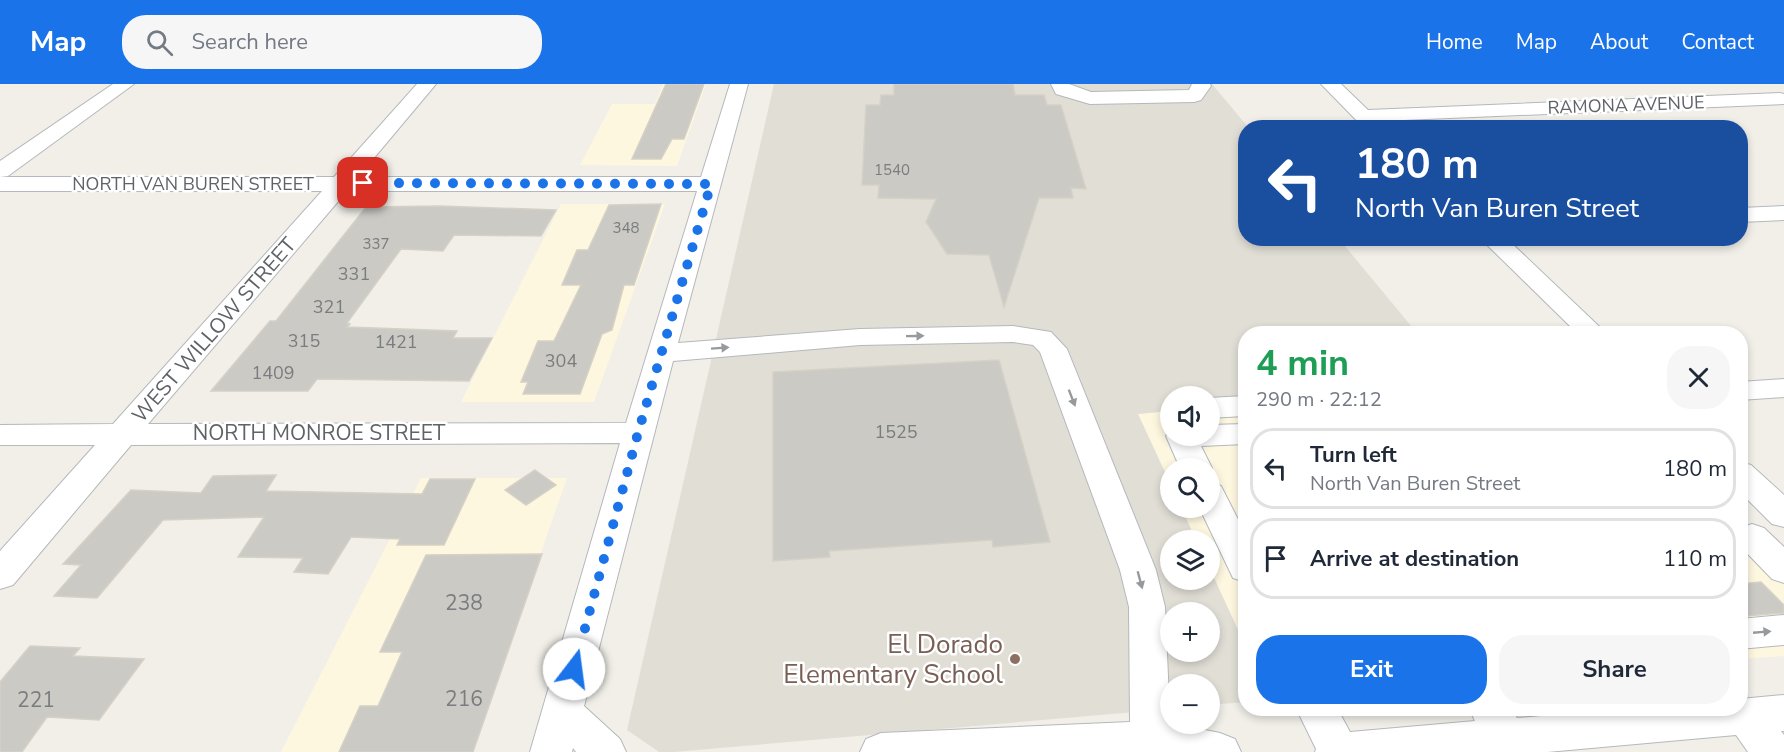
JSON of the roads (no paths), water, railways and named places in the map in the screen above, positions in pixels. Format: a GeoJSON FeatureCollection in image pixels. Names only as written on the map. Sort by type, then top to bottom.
{"type":"FeatureCollection","features":[{"type":"Feature","properties":{"kind":"street"},"geometry":{"type":"LineString","coordinates":[[0,171],[125,84]]}},
{"type":"Feature","properties":{"kind":"street","name":"WEST WILLOW STREET"},"geometry":{"type":"LineString","coordinates":[[0,575],[427,84]]}},
{"type":"Feature","properties":{"kind":"street"},"geometry":{"type":"LineString","coordinates":[[551,752],[638,433],[739,84]]}},
{"type":"Feature","properties":{"kind":"street"},"geometry":{"type":"LineString","coordinates":[[1060,84],[1063,90],[1090,98],[1194,96],[1202,86],[1201,84]]}},
{"type":"Feature","properties":{"kind":"street"},"geometry":{"type":"LineString","coordinates":[[1330,84],[1368,120]]}},
{"type":"Feature","properties":{"kind":"street"},"geometry":{"type":"LineString","coordinates":[[1752,84],[1782,100]]}},
{"type":"Feature","properties":{"kind":"street","name":"RAMONA AVENUE"},"geometry":{"type":"LineString","coordinates":[[1407,120],[1782,100]]}},
{"type":"Feature","properties":{"kind":"street","name":"NORTH VAN BUREN STREET"},"geometry":{"type":"LineString","coordinates":[[0,184],[711,184]]}},
{"type":"Feature","properties":{"kind":"street"},"geometry":{"type":"LineString","coordinates":[[1748,215],[1784,213]]}},
{"type":"Feature","properties":{"kind":"street"},"geometry":{"type":"LineString","coordinates":[[1500,246],[1585,326]]}},
{"type":"Feature","properties":{"kind":"street"},"geometry":{"type":"LineString","coordinates":[[662,353],[860,337],[1014,334],[1041,339],[1053,349],[1140,579],[1147,607],[1151,740]]}},
{"type":"Feature","properties":{"kind":"street"},"geometry":{"type":"LineString","coordinates":[[1748,390],[1784,388]]}},
{"type":"Feature","properties":{"kind":"street"},"geometry":{"type":"LineString","coordinates":[[1220,407],[1238,406]]}},
{"type":"Feature","properties":{"kind":"street","name":"NORTH MONROE STREET"},"geometry":{"type":"LineString","coordinates":[[0,435],[638,433]]}},
{"type":"Feature","properties":{"kind":"street"},"geometry":{"type":"LineString","coordinates":[[1220,438],[1238,439]]}},
{"type":"Feature","properties":{"kind":"street"},"geometry":{"type":"LineString","coordinates":[[1748,481],[1784,515]]}},
{"type":"Feature","properties":{"kind":"street"},"geometry":{"type":"LineString","coordinates":[[1220,517],[1238,554]]}},
{"type":"Feature","properties":{"kind":"street"},"geometry":{"type":"LineString","coordinates":[[1759,537],[1784,569]]}},
{"type":"Feature","properties":{"kind":"street"},"geometry":{"type":"LineString","coordinates":[[1748,633],[1784,630]]}},
{"type":"Feature","properties":{"kind":"street"},"geometry":{"type":"LineString","coordinates":[[562,712],[605,752]]}},
{"type":"Feature","properties":{"kind":"street"},"geometry":{"type":"LineString","coordinates":[[1748,715],[1765,715],[1772,752]]}},
{"type":"Feature","properties":{"kind":"street"},"geometry":{"type":"LineString","coordinates":[[1320,716],[1337,752],[1451,748],[1504,733],[1601,718],[1710,716]]}},
{"type":"Feature","properties":{"kind":"street"},"geometry":{"type":"LineString","coordinates":[[881,752],[1151,740],[1221,752]]}},
{"type":"Feature","properties":{"kind":"place","name":"El Dorado Elementary School"},"geometry":{"type":"Point","coordinates":[1015,659]}}]}
